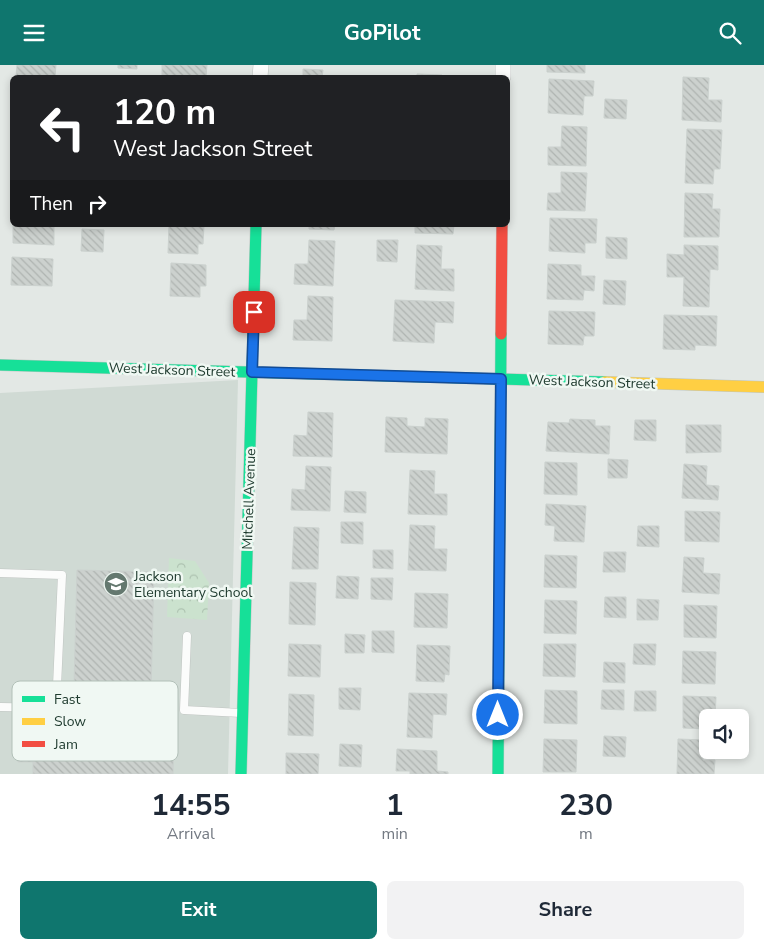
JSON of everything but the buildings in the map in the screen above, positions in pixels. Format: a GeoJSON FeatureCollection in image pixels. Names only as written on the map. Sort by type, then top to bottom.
{"type":"FeatureCollection","features":[{"type":"Feature","properties":{"kind":"street","name":"Mitchell Avenue"},"geometry":{"type":"LineString","coordinates":[[241,774],[256,227]]}},
{"type":"Feature","properties":{"kind":"street"},"geometry":{"type":"LineString","coordinates":[[498,774],[502,227]]}},
{"type":"Feature","properties":{"kind":"street","name":"West Jackson Street"},"geometry":{"type":"LineString","coordinates":[[0,365],[764,387]]}},
{"type":"Feature","properties":{"kind":"lane"},"geometry":{"type":"LineString","coordinates":[[0,573],[62,575],[57,681]]}},
{"type":"Feature","properties":{"kind":"lane"},"geometry":{"type":"LineString","coordinates":[[187,636],[184,710],[243,713]]}},
{"type":"Feature","properties":{"kind":"shaded area","name":"Jackson Elementary School"},"geometry":{"type":"Polygon","coordinates":[[[238,380],[228,774],[0,774],[0,393],[238,380]]]}},
{"type":"Feature","properties":{"kind":"green space"},"geometry":{"type":"Polygon","coordinates":[[[169,558],[195,561],[209,583],[207,620],[167,617],[169,558]]]}},
{"type":"Feature","properties":{"kind":"traffic: fast"},"geometry":{"type":"LineString","coordinates":[[241,774],[256,227]]}},
{"type":"Feature","properties":{"kind":"traffic: fast"},"geometry":{"type":"LineString","coordinates":[[498,774],[501,334]]}},
{"type":"Feature","properties":{"kind":"traffic: fast"},"geometry":{"type":"LineString","coordinates":[[0,365],[605,382]]}},
{"type":"Feature","properties":{"kind":"traffic: slow"},"geometry":{"type":"LineString","coordinates":[[605,382],[764,387]]}},
{"type":"Feature","properties":{"kind":"traffic: jam"},"geometry":{"type":"LineString","coordinates":[[501,334],[502,227]]}},
{"type":"Feature","properties":{"kind":"place","name":"Jackson Elementary School"},"geometry":{"type":"Point","coordinates":[116,584]}},
{"type":"Feature","properties":{"kind":"route"},"geometry":{"type":"LineString","coordinates":[[254,312],[252,372],[501,379],[498,715]]}}]}
